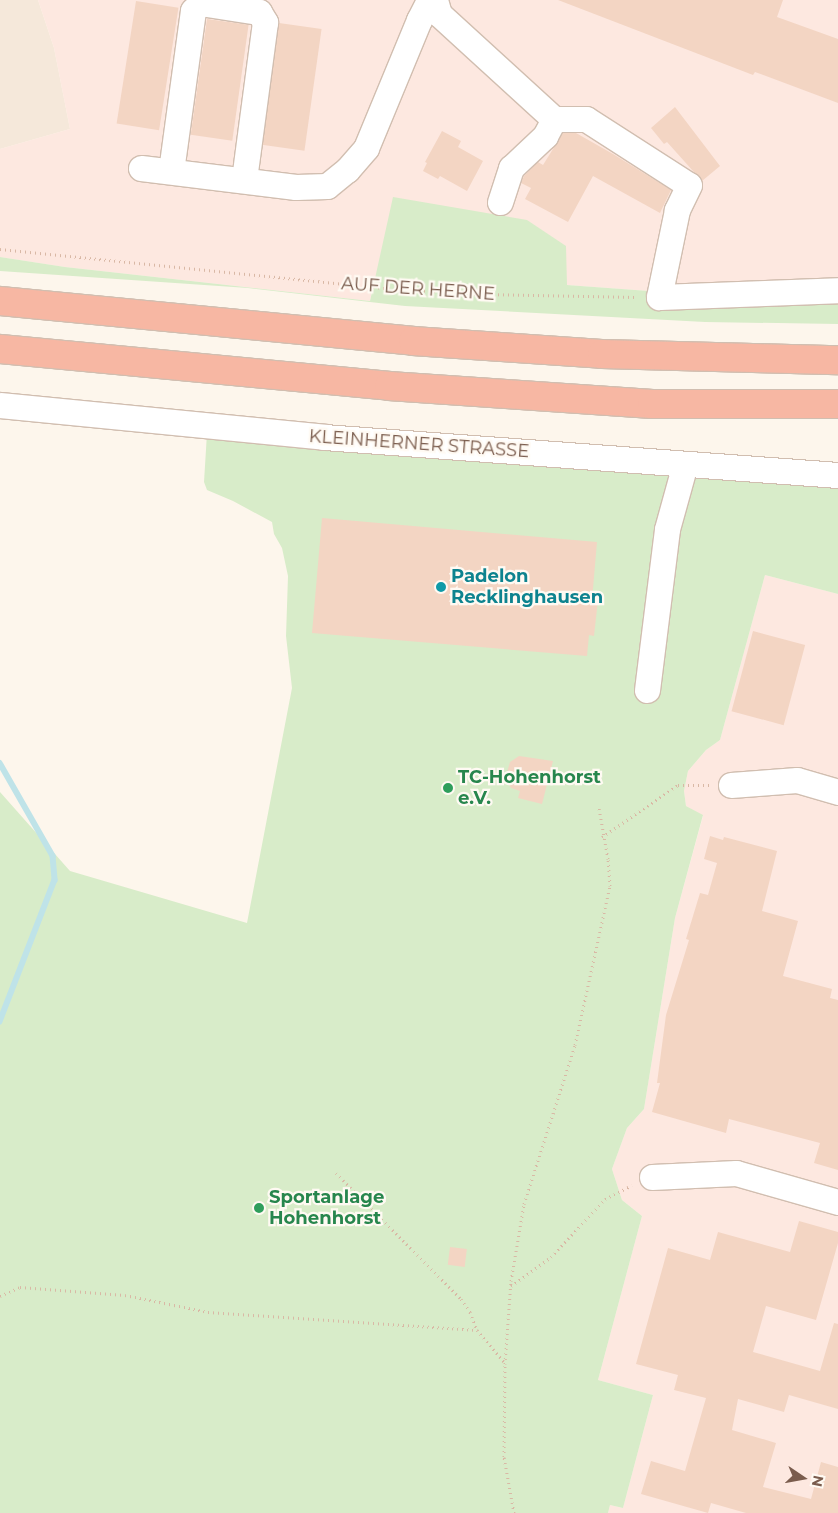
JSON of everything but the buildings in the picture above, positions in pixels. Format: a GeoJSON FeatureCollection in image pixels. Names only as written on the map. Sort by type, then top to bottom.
{"type":"FeatureCollection","features":[{"type":"Feature","properties":{"kind":"highway"},"geometry":{"type":"LineString","coordinates":[[0,301],[395,339],[602,354],[838,360]]}},
{"type":"Feature","properties":{"kind":"highway"},"geometry":{"type":"LineString","coordinates":[[0,349],[389,386],[633,402],[838,404]]}},
{"type":"Feature","properties":{"kind":"street"},"geometry":{"type":"LineString","coordinates":[[141,168],[296,186],[328,186],[347,170],[366,148],[429,0]]}},
{"type":"Feature","properties":{"kind":"street"},"geometry":{"type":"LineString","coordinates":[[435,0],[438,14],[554,119],[586,119],[690,185],[678,210],[659,297],[838,290]]}},
{"type":"Feature","properties":{"kind":"street"},"geometry":{"type":"LineString","coordinates":[[170,171],[193,11],[200,3],[259,12],[265,22],[244,180]]}},
{"type":"Feature","properties":{"kind":"street"},"geometry":{"type":"LineString","coordinates":[[500,202],[511,168],[545,136],[554,119]]}},
{"type":"Feature","properties":{"kind":"street","name":"KLEINHERNER STRASSE"},"geometry":{"type":"LineString","coordinates":[[0,405],[324,437],[838,474]]}},
{"type":"Feature","properties":{"kind":"street"},"geometry":{"type":"LineString","coordinates":[[648,690],[667,529],[685,464]]}},
{"type":"Feature","properties":{"kind":"street"},"geometry":{"type":"LineString","coordinates":[[732,785],[797,780],[838,792]]}},
{"type":"Feature","properties":{"kind":"street"},"geometry":{"type":"LineString","coordinates":[[652,1177],[736,1173],[838,1202]]}},
{"type":"Feature","properties":{"kind":"path","name":"AUF DER HERNE"},"geometry":{"type":"LineString","coordinates":[[0,249],[384,288],[478,294],[659,297]]}},
{"type":"Feature","properties":{"kind":"path"},"geometry":{"type":"LineString","coordinates":[[602,837],[678,786],[732,785]]}},
{"type":"Feature","properties":{"kind":"path"},"geometry":{"type":"LineString","coordinates":[[514,1513],[504,1457],[505,1364],[511,1286],[524,1204],[575,1045],[610,886],[608,859],[602,837],[599,808]]}},
{"type":"Feature","properties":{"kind":"path"},"geometry":{"type":"LineString","coordinates":[[336,1173],[461,1299],[470,1312],[477,1330],[505,1364]]}},
{"type":"Feature","properties":{"kind":"path"},"geometry":{"type":"LineString","coordinates":[[511,1286],[551,1256],[614,1193],[652,1177]]}},
{"type":"Feature","properties":{"kind":"path"},"geometry":{"type":"LineString","coordinates":[[0,1296],[20,1287],[125,1295],[208,1312],[477,1330]]}},
{"type":"Feature","properties":{"kind":"shaded area"},"geometry":{"type":"Polygon","coordinates":[[[0,0],[38,0],[54,48],[70,129],[0,149],[0,0]]]}},
{"type":"Feature","properties":{"kind":"shaded area"},"geometry":{"type":"Polygon","coordinates":[[[38,0],[838,0],[838,285],[690,294],[567,285],[373,284],[370,301],[65,267],[0,257],[0,149],[70,129],[54,48],[38,0]]]}},
{"type":"Feature","properties":{"kind":"shaded area"},"geometry":{"type":"Polygon","coordinates":[[[765,575],[838,594],[838,1513],[608,1513],[610,1505],[623,1508],[653,1395],[598,1380],[642,1216],[622,1200],[612,1169],[627,1128],[644,1109],[675,918],[703,816],[686,806],[684,791],[688,771],[706,750],[720,740],[765,575]]]}},
{"type":"Feature","properties":{"kind":"green space"},"geometry":{"type":"Polygon","coordinates":[[[393,197],[527,220],[566,246],[567,285],[690,294],[838,285],[838,324],[705,322],[405,306],[248,288],[0,271],[0,257],[65,267],[370,301],[393,197]]]}},
{"type":"Feature","properties":{"kind":"green space"},"geometry":{"type":"Polygon","coordinates":[[[207,433],[838,486],[838,594],[765,575],[720,740],[706,750],[688,771],[684,791],[686,806],[703,815],[675,918],[644,1109],[627,1128],[612,1169],[622,1200],[642,1216],[598,1380],[653,1395],[623,1508],[610,1505],[608,1513],[0,1513],[0,792],[70,871],[247,923],[292,688],[286,636],[288,576],[282,548],[274,534],[272,522],[233,501],[207,490],[204,482],[207,433]]]}},
{"type":"Feature","properties":{"kind":"waterway"},"geometry":{"type":"LineString","coordinates":[[0,763],[53,856],[55,880],[0,1022]]}},
{"type":"Feature","properties":{"kind":"place","name":"Padelon Recklinghausen"},"geometry":{"type":"Point","coordinates":[441,587]}},
{"type":"Feature","properties":{"kind":"place","name":"TC-Hohenhorst e.V."},"geometry":{"type":"Point","coordinates":[448,788]}},
{"type":"Feature","properties":{"kind":"place","name":"Sportanlage Hohenhorst"},"geometry":{"type":"Point","coordinates":[259,1208]}}]}
